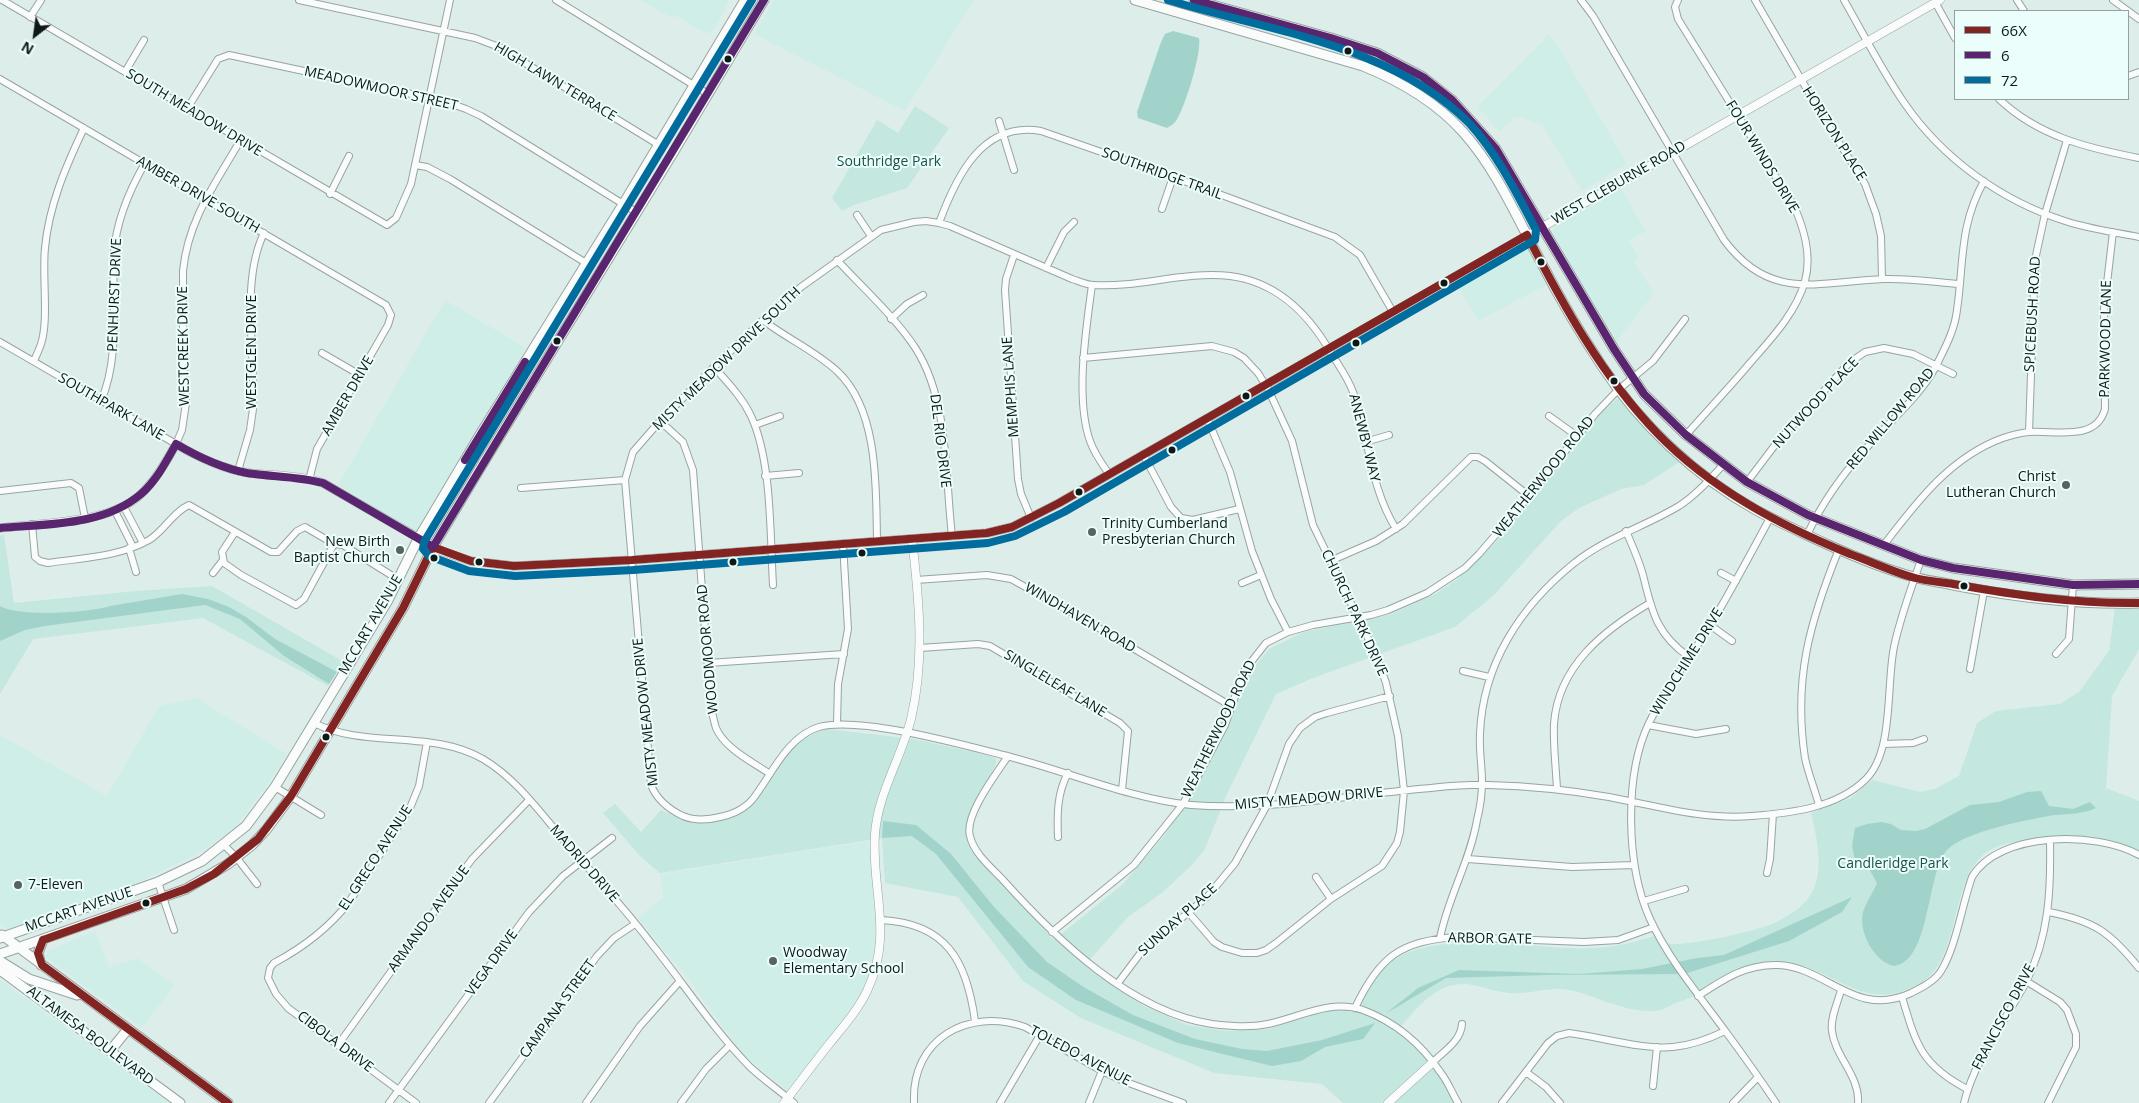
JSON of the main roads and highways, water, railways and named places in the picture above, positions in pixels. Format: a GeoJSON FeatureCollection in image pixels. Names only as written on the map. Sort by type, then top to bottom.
{"type":"FeatureCollection","features":[{"type":"Feature","properties":{"kind":"main road","name":"MCCART AVENUE"},"geometry":{"type":"LineString","coordinates":[[1,937],[158,882],[202,861],[224,846],[246,826],[275,787],[314,723],[378,617],[399,580],[418,539],[481,433],[624,203],[745,0]]}},
{"type":"Feature","properties":{"kind":"main road"},"geometry":{"type":"LineString","coordinates":[[752,20],[750,12],[756,0]]}},
{"type":"Feature","properties":{"kind":"main road","name":"MCCART AVENUE"},"geometry":{"type":"LineString","coordinates":[[0,954],[163,898],[200,882],[258,839],[291,796],[331,730],[409,598],[433,547],[495,442],[764,0]]}},
{"type":"Feature","properties":{"kind":"main road"},"geometry":{"type":"LineString","coordinates":[[1135,0],[1363,66],[1400,83],[1432,104],[1462,131],[1500,184],[1541,263],[1602,366],[1619,390],[1657,434],[1710,479],[1736,498],[1770,518],[1839,550],[1915,578],[2020,597],[2073,602],[2139,603]]}},
{"type":"Feature","properties":{"kind":"main road"},"geometry":{"type":"LineString","coordinates":[[1194,0],[1361,47],[1398,63],[1423,77],[1452,100],[1496,150],[1633,379],[1644,394],[1686,435],[1747,482],[1815,518],[1921,560],[1953,568],[2073,585],[2139,584]]}},
{"type":"Feature","properties":{"kind":"main road"},"geometry":{"type":"LineString","coordinates":[[1327,55],[1331,38]]}},
{"type":"Feature","properties":{"kind":"main road"},"geometry":{"type":"LineString","coordinates":[[481,433],[495,442]]}},
{"type":"Feature","properties":{"kind":"main road"},"geometry":{"type":"LineString","coordinates":[[378,617],[393,626]]}},
{"type":"Feature","properties":{"kind":"main road","name":"ALTAMESA BOULEVARD"},"geometry":{"type":"LineString","coordinates":[[1,937],[42,965],[224,1102]]}},
{"type":"Feature","properties":{"kind":"main road"},"geometry":{"type":"LineString","coordinates":[[42,965],[38,953],[44,940]]}},
{"type":"Feature","properties":{"kind":"main road"},"geometry":{"type":"LineString","coordinates":[[0,961],[29,979],[84,997]]}},
{"type":"Feature","properties":{"kind":"main road","name":"ALTAMESA BOULEVARD"},"geometry":{"type":"LineString","coordinates":[[0,970],[180,1103]]}},
{"type":"Feature","properties":{"kind":"main road"},"geometry":{"type":"LineString","coordinates":[[110,1051],[128,1029]]}},
{"type":"Feature","properties":{"kind":"place","name":"Christ Lutheran Church"},"geometry":{"type":"Point","coordinates":[2066,485]}},
{"type":"Feature","properties":{"kind":"place","name":"Trinity Cumberland Presbyterian Church"},"geometry":{"type":"Point","coordinates":[1092,532]}},
{"type":"Feature","properties":{"kind":"place","name":"New Birth Baptist Church"},"geometry":{"type":"Point","coordinates":[400,550]}},
{"type":"Feature","properties":{"kind":"place","name":"7-Eleven"},"geometry":{"type":"Point","coordinates":[18,885]}},
{"type":"Feature","properties":{"kind":"place","name":"Woodway Elementary School"},"geometry":{"type":"Point","coordinates":[773,961]}},
{"type":"Feature","properties":{"kind":"park label","name":"Southridge Park"},"geometry":{"type":"Point","coordinates":[889,162]}},
{"type":"Feature","properties":{"kind":"park label","name":"Candleridge Park"},"geometry":{"type":"Point","coordinates":[1893,864]}}]}
